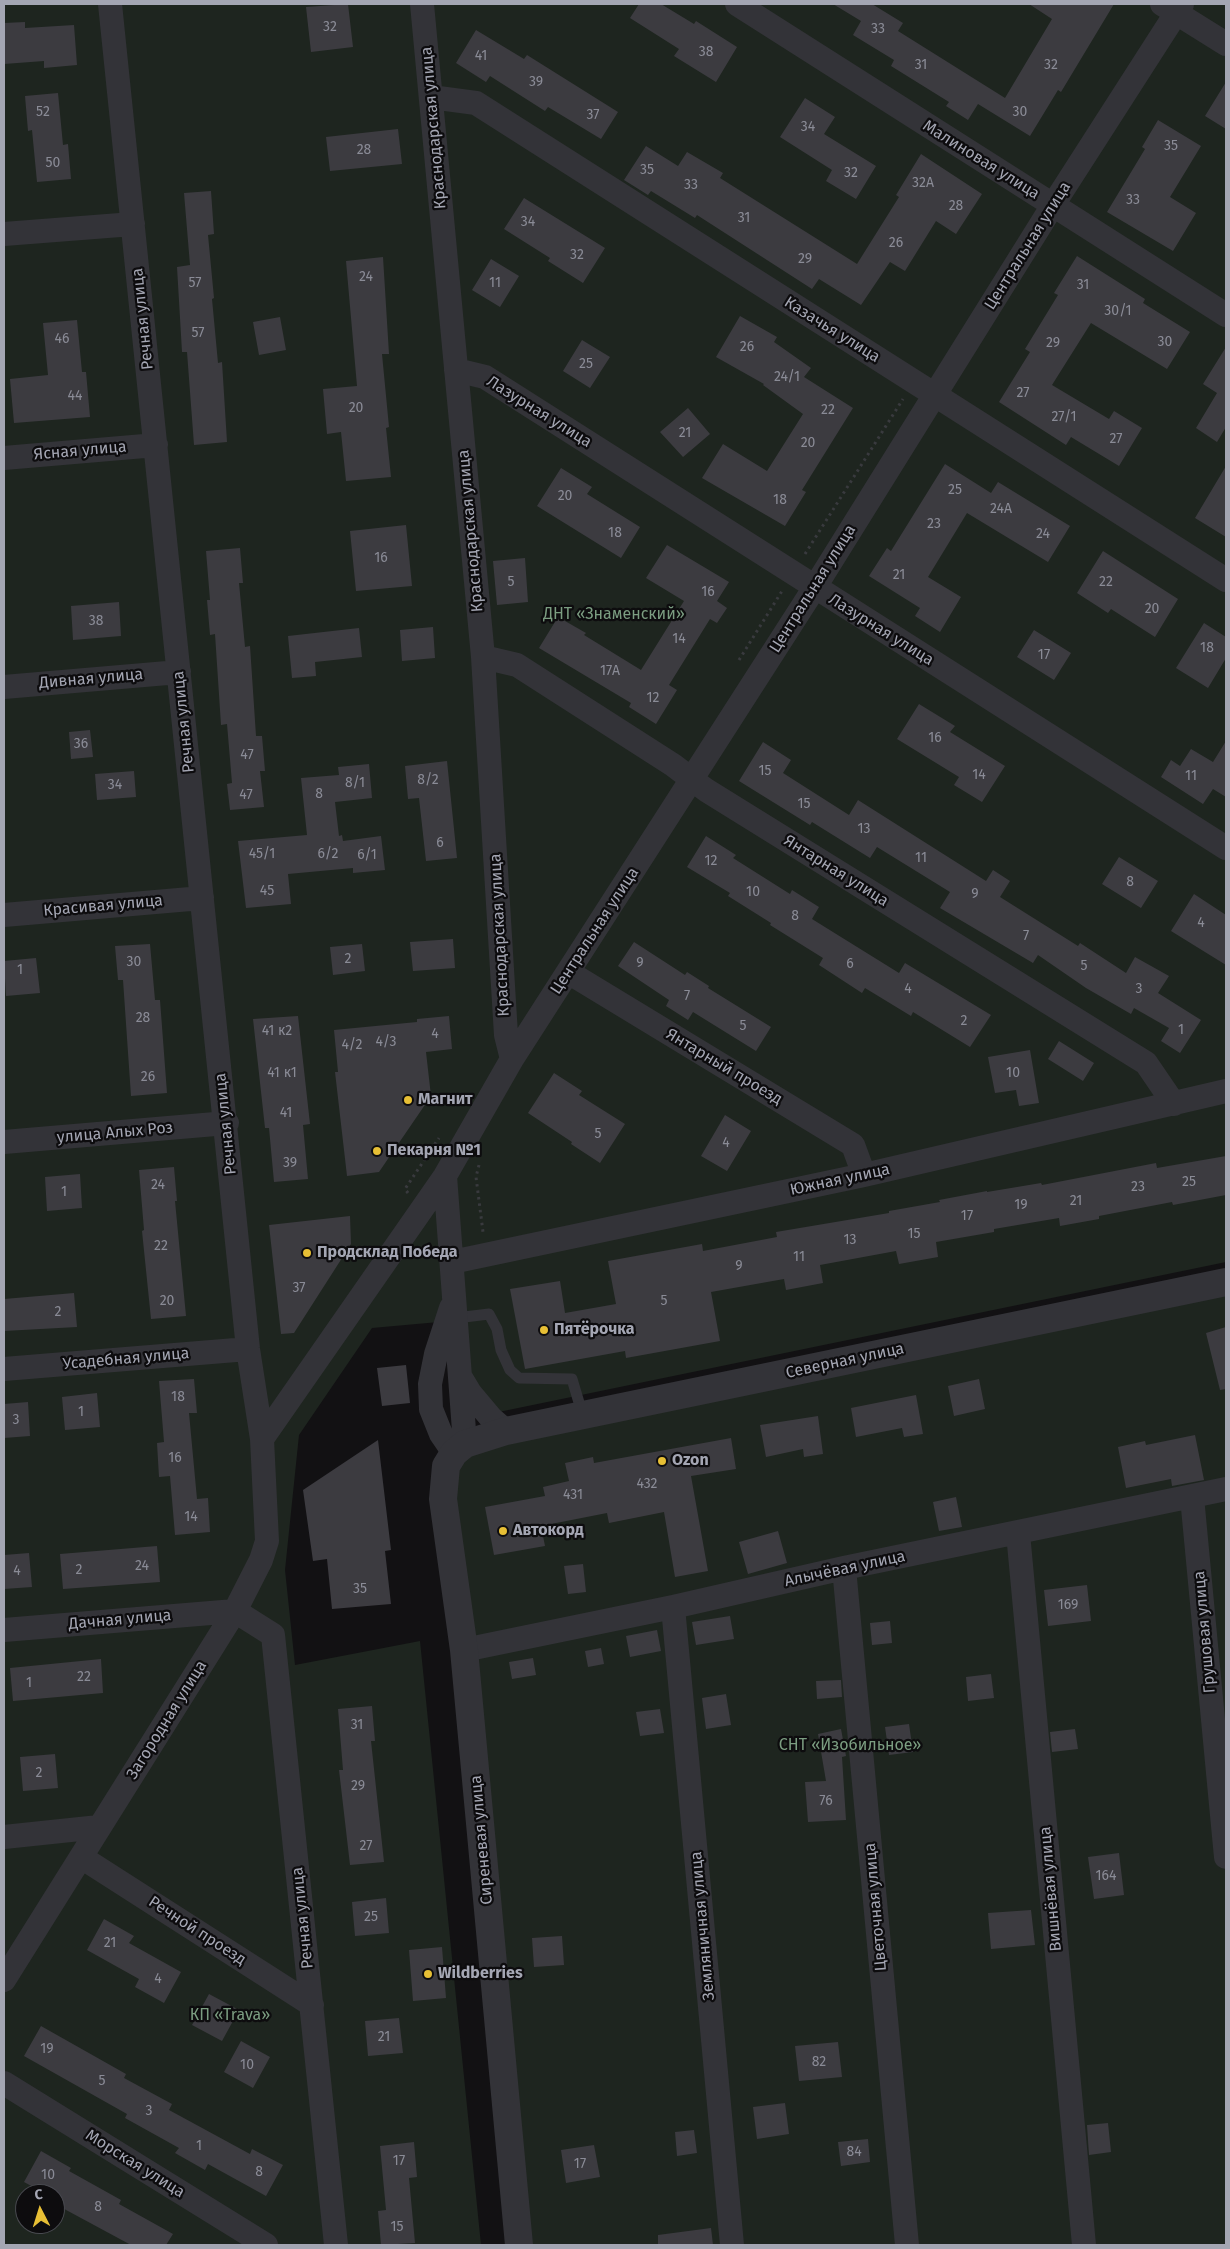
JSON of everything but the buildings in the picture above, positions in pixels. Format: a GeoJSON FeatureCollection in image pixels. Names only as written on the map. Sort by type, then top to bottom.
{"type":"FeatureCollection","features":[{"type":"Feature","properties":{"kind":"street","name":"Речная улица"},"geometry":{"type":"LineString","coordinates":[[110,4],[248,1348],[262,1439]]}},
{"type":"Feature","properties":{"kind":"street","name":"Краснодарская улица"},"geometry":{"type":"LineString","coordinates":[[422,4],[483,657],[506,1035],[512,1059]]}},
{"type":"Feature","properties":{"kind":"street","name":"Малиновая улица"},"geometry":{"type":"LineString","coordinates":[[737,4],[1226,315]]}},
{"type":"Feature","properties":{"kind":"street"},"geometry":{"type":"LineString","coordinates":[[1173,7],[1226,44]]}},
{"type":"Feature","properties":{"kind":"street","name":"Центральная улица"},"geometry":{"type":"LineString","coordinates":[[262,1439],[445,1176],[512,1059],[815,587],[1053,205],[1173,7]]}},
{"type":"Feature","properties":{"kind":"street","name":"Казачья улица"},"geometry":{"type":"LineString","coordinates":[[431,97],[476,103],[1226,580]]}},
{"type":"Feature","properties":{"kind":"street"},"geometry":{"type":"LineString","coordinates":[[4,234],[133,224]]}},
{"type":"Feature","properties":{"kind":"street","name":"Лазурная улица"},"geometry":{"type":"LineString","coordinates":[[456,370],[485,377],[1226,848]]}},
{"type":"Feature","properties":{"kind":"street","name":"Ясная улица"},"geometry":{"type":"LineString","coordinates":[[4,458],[156,445]]}},
{"type":"Feature","properties":{"kind":"street","name":"Янтарная улица"},"geometry":{"type":"LineString","coordinates":[[483,657],[517,665],[692,778],[715,795],[1146,1063],[1174,1104]]}},
{"type":"Feature","properties":{"kind":"street","name":"Дивная улица"},"geometry":{"type":"LineString","coordinates":[[4,687],[179,672]]}},
{"type":"Feature","properties":{"kind":"street","name":"Красивая улица"},"geometry":{"type":"LineString","coordinates":[[4,914],[202,898]]}},
{"type":"Feature","properties":{"kind":"street","name":"Янтарный проезд"},"geometry":{"type":"LineString","coordinates":[[568,972],[854,1145],[864,1175]]}},
{"type":"Feature","properties":{"kind":"street","name":"Южная улица"},"geometry":{"type":"LineString","coordinates":[[452,1262],[864,1175],[1226,1092]]}},
{"type":"Feature","properties":{"kind":"street","name":"улица Алых Роз"},"geometry":{"type":"LineString","coordinates":[[4,1142],[226,1123]]}},
{"type":"Feature","properties":{"kind":"street"},"geometry":{"type":"LineString","coordinates":[[445,1176],[460,1376],[459,1448]]}},
{"type":"Feature","properties":{"kind":"street","name":"Северная улица"},"geometry":{"type":"LineString","coordinates":[[459,1448],[506,1432],[1226,1282]]}},
{"type":"Feature","properties":{"kind":"street"},"geometry":{"type":"LineString","coordinates":[[455,1307],[436,1354],[430,1384],[431,1409],[440,1434],[459,1448]]}},
{"type":"Feature","properties":{"kind":"street","name":"Усадебная улица"},"geometry":{"type":"LineString","coordinates":[[4,1369],[248,1348]]}},
{"type":"Feature","properties":{"kind":"street"},"geometry":{"type":"LineString","coordinates":[[460,1376],[470,1393],[506,1432]]}},
{"type":"Feature","properties":{"kind":"street","name":"Загородная улица"},"geometry":{"type":"LineString","coordinates":[[4,1980],[235,1611],[261,1560],[267,1541],[262,1439]]}},
{"type":"Feature","properties":{"kind":"street","name":"Сиреневая улица"},"geometry":{"type":"LineString","coordinates":[[459,1448],[446,1466],[443,1499],[464,1650],[519,2245]]}},
{"type":"Feature","properties":{"kind":"street","name":"Алычёвая улица"},"geometry":{"type":"LineString","coordinates":[[464,1650],[673,1607],[844,1568],[1226,1489]]}},
{"type":"Feature","properties":{"kind":"street","name":"Грушовая улица"},"geometry":{"type":"LineString","coordinates":[[1192,1497],[1226,1857]]}},
{"type":"Feature","properties":{"kind":"street","name":"Вишнёвая улица"},"geometry":{"type":"LineString","coordinates":[[1018,1533],[1084,2245]]}},
{"type":"Feature","properties":{"kind":"street","name":"Цветочная улица"},"geometry":{"type":"LineString","coordinates":[[844,1568],[907,2245]]}},
{"type":"Feature","properties":{"kind":"street","name":"Земляничная улица"},"geometry":{"type":"LineString","coordinates":[[673,1607],[732,2245]]}},
{"type":"Feature","properties":{"kind":"street","name":"Речная улица"},"geometry":{"type":"LineString","coordinates":[[235,1611],[272,1635],[336,2245]]}},
{"type":"Feature","properties":{"kind":"street","name":"Дачная улица"},"geometry":{"type":"LineString","coordinates":[[4,1630],[235,1611]]}},
{"type":"Feature","properties":{"kind":"street"},"geometry":{"type":"LineString","coordinates":[[4,1837],[99,1827]]}},
{"type":"Feature","properties":{"kind":"street","name":"Речной проезд"},"geometry":{"type":"LineString","coordinates":[[81,1857],[312,2004]]}},
{"type":"Feature","properties":{"kind":"street","name":"Морская улица"},"geometry":{"type":"LineString","coordinates":[[4,2083],[266,2245]]}},
{"type":"Feature","properties":{"kind":"lane"},"geometry":{"type":"LineString","coordinates":[[455,1307],[489,1314],[497,1329],[501,1350],[510,1370],[519,1378],[572,1379],[583,1416]]}},
{"type":"Feature","properties":{"kind":"green space","name":"ДНТ «Знаменский»"},"geometry":{"type":"Polygon","coordinates":[[[4,4],[1226,4],[1226,1262],[455,1421],[450,1321],[372,1328],[299,1435],[285,1570],[295,1665],[420,1641],[481,2245],[4,2245],[4,4]]]}},
{"type":"Feature","properties":{"kind":"green space","name":"СНТ «Изобильное»"},"geometry":{"type":"Polygon","coordinates":[[[1226,1282],[1226,2245],[519,2245],[464,1650],[454,1453],[1226,1282]]]}},
{"type":"Feature","properties":{"kind":"place","name":"Магнит"},"geometry":{"type":"Point","coordinates":[408,1100]}},
{"type":"Feature","properties":{"kind":"place","name":"Пекарня №1"},"geometry":{"type":"Point","coordinates":[377,1151]}},
{"type":"Feature","properties":{"kind":"place","name":"Продсклад Победа"},"geometry":{"type":"Point","coordinates":[307,1253]}},
{"type":"Feature","properties":{"kind":"place","name":"Пятёрочка"},"geometry":{"type":"Point","coordinates":[544,1330]}},
{"type":"Feature","properties":{"kind":"place","name":"Ozon"},"geometry":{"type":"Point","coordinates":[662,1461]}},
{"type":"Feature","properties":{"kind":"place","name":"Автокорд"},"geometry":{"type":"Point","coordinates":[503,1531]}},
{"type":"Feature","properties":{"kind":"place","name":"Wildberries"},"geometry":{"type":"Point","coordinates":[428,1974]}},
{"type":"Feature","properties":{"kind":"park label","name":"КП «Trava»"},"geometry":{"type":"Point","coordinates":[230,2016]}}]}
